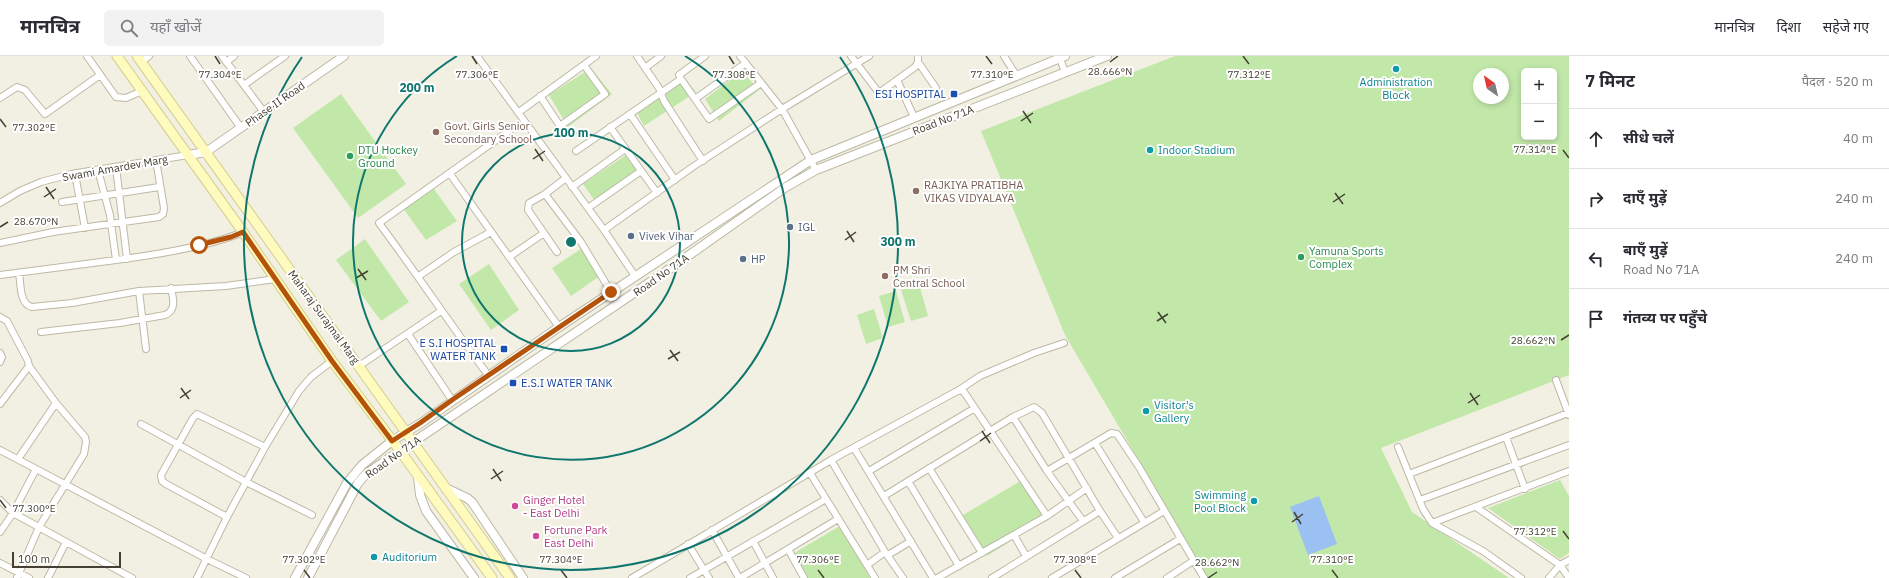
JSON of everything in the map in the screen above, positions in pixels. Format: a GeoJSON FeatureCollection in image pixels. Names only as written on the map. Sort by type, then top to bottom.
{"type":"FeatureCollection","features":[{"type":"Feature","properties":{"kind":"main road"},"geometry":{"type":"LineString","coordinates":[[117,56],[243,232],[332,361],[401,452],[492,578]]}},
{"type":"Feature","properties":{"kind":"main road","name":"Maharaj Surajmal Marg"},"geometry":{"type":"LineString","coordinates":[[139,59],[510,578]]}},
{"type":"Feature","properties":{"kind":"street"},"geometry":{"type":"LineString","coordinates":[[87,56],[116,96],[126,98],[142,91]]}},
{"type":"Feature","properties":{"kind":"street"},"geometry":{"type":"LineString","coordinates":[[139,59],[149,56]]}},
{"type":"Feature","properties":{"kind":"street"},"geometry":{"type":"LineString","coordinates":[[190,56],[241,128]]}},
{"type":"Feature","properties":{"kind":"street"},"geometry":{"type":"LineString","coordinates":[[222,56],[264,112]]}},
{"type":"Feature","properties":{"kind":"street"},"geometry":{"type":"LineString","coordinates":[[226,62],[234,56]]}},
{"type":"Feature","properties":{"kind":"street"},"geometry":{"type":"LineString","coordinates":[[244,85],[285,56]]}},
{"type":"Feature","properties":{"kind":"street","name":"Phase II Road"},"geometry":{"type":"LineString","coordinates":[[206,152],[344,56]]}},
{"type":"Feature","properties":{"kind":"street"},"geometry":{"type":"LineString","coordinates":[[478,56],[604,230],[635,276]]}},
{"type":"Feature","properties":{"kind":"street"},"geometry":{"type":"LineString","coordinates":[[519,112],[596,56]]}},
{"type":"Feature","properties":{"kind":"street"},"geometry":{"type":"LineString","coordinates":[[637,56],[664,102],[703,160]]}},
{"type":"Feature","properties":{"kind":"street"},"geometry":{"type":"LineString","coordinates":[[644,68],[661,56]]}},
{"type":"Feature","properties":{"kind":"street"},"geometry":{"type":"LineString","coordinates":[[705,56],[679,75],[709,119],[761,83]]}},
{"type":"Feature","properties":{"kind":"street"},"geometry":{"type":"LineString","coordinates":[[740,56],[782,109],[812,160],[816,170]]}},
{"type":"Feature","properties":{"kind":"street"},"geometry":{"type":"LineString","coordinates":[[852,56],[878,93],[915,67],[918,59]]}},
{"type":"Feature","properties":{"kind":"street"},"geometry":{"type":"LineString","coordinates":[[604,230],[703,160],[782,109],[869,56]]}},
{"type":"Feature","properties":{"kind":"street"},"geometry":{"type":"LineString","coordinates":[[1004,56],[1016,75]]}},
{"type":"Feature","properties":{"kind":"street","name":"Road No 71A"},"geometry":{"type":"LineString","coordinates":[[308,578],[358,483],[366,474],[401,452],[668,270],[786,187],[816,170],[1107,56]]}},
{"type":"Feature","properties":{"kind":"street"},"geometry":{"type":"LineString","coordinates":[[1061,57],[1065,72]]}},
{"type":"Feature","properties":{"kind":"street","name":"Road No 71A"},"geometry":{"type":"LineString","coordinates":[[295,578],[353,474],[371,456],[488,375],[635,276],[812,160],[1061,57]]}},
{"type":"Feature","properties":{"kind":"street"},"geometry":{"type":"LineString","coordinates":[[918,59],[936,88]]}},
{"type":"Feature","properties":{"kind":"street"},"geometry":{"type":"LineString","coordinates":[[695,99],[746,63]]}},
{"type":"Feature","properties":{"kind":"street"},"geometry":{"type":"LineString","coordinates":[[540,96],[560,126],[605,94],[584,65]]}},
{"type":"Feature","properties":{"kind":"street"},"geometry":{"type":"LineString","coordinates":[[0,98],[17,87],[25,90],[45,114],[100,75]]}},
{"type":"Feature","properties":{"kind":"street"},"geometry":{"type":"LineString","coordinates":[[576,151],[681,79]]}},
{"type":"Feature","properties":{"kind":"street"},"geometry":{"type":"LineString","coordinates":[[897,80],[914,117]]}},
{"type":"Feature","properties":{"kind":"street"},"geometry":{"type":"LineString","coordinates":[[630,114],[675,180]]}},
{"type":"Feature","properties":{"kind":"street"},"geometry":{"type":"LineString","coordinates":[[488,375],[419,276],[378,223],[450,174],[516,126]]}},
{"type":"Feature","properties":{"kind":"street"},"geometry":{"type":"LineString","coordinates":[[610,127],[624,149],[657,193]]}},
{"type":"Feature","properties":{"kind":"street"},"geometry":{"type":"LineString","coordinates":[[572,187],[624,149]]}},
{"type":"Feature","properties":{"kind":"street"},"geometry":{"type":"LineString","coordinates":[[188,155],[206,152]]}},
{"type":"Feature","properties":{"kind":"street","name":"Swami Amardev Marg"},"geometry":{"type":"LineString","coordinates":[[0,203],[31,185],[75,174],[188,155]]}},
{"type":"Feature","properties":{"kind":"street"},"geometry":{"type":"LineString","coordinates":[[0,243],[53,232],[111,225],[161,216],[164,208],[159,187],[156,160]]}},
{"type":"Feature","properties":{"kind":"street"},"geometry":{"type":"LineString","coordinates":[[116,167],[127,259]]}},
{"type":"Feature","properties":{"kind":"street"},"geometry":{"type":"LineString","coordinates":[[98,170],[111,225],[116,260]]}},
{"type":"Feature","properties":{"kind":"street"},"geometry":{"type":"LineString","coordinates":[[588,208],[641,172]]}},
{"type":"Feature","properties":{"kind":"street"},"geometry":{"type":"LineString","coordinates":[[75,174],[85,228]]}},
{"type":"Feature","properties":{"kind":"street"},"geometry":{"type":"LineString","coordinates":[[450,174],[559,327]]}},
{"type":"Feature","properties":{"kind":"street"},"geometry":{"type":"LineString","coordinates":[[557,252],[528,210],[527,206],[529,203],[545,194],[566,178]]}},
{"type":"Feature","properties":{"kind":"street"},"geometry":{"type":"LineString","coordinates":[[62,202],[159,187]]}},
{"type":"Feature","properties":{"kind":"street"},"geometry":{"type":"LineString","coordinates":[[545,194],[581,242],[611,292]]}},
{"type":"Feature","properties":{"kind":"street"},"geometry":{"type":"LineString","coordinates":[[0,275],[127,259],[199,245],[231,237],[243,232]]}},
{"type":"Feature","properties":{"kind":"street"},"geometry":{"type":"LineString","coordinates":[[419,276],[454,252],[490,232]]}},
{"type":"Feature","properties":{"kind":"street"},"geometry":{"type":"LineString","coordinates":[[509,257],[544,233]]}},
{"type":"Feature","properties":{"kind":"street"},"geometry":{"type":"LineString","coordinates":[[20,273],[23,301],[28,306],[32,307],[72,303],[139,291],[226,286],[275,279]]}},
{"type":"Feature","properties":{"kind":"street"},"geometry":{"type":"LineString","coordinates":[[41,332],[143,320],[165,315],[171,311],[174,304],[171,288]]}},
{"type":"Feature","properties":{"kind":"street"},"geometry":{"type":"LineString","coordinates":[[139,291],[146,349]]}},
{"type":"Feature","properties":{"kind":"street"},"geometry":{"type":"LineString","coordinates":[[359,366],[442,311]]}},
{"type":"Feature","properties":{"kind":"street"},"geometry":{"type":"LineString","coordinates":[[0,317],[7,321],[28,361],[29,366],[56,403],[85,437],[86,442],[84,454],[63,484],[39,527],[18,575]]}},
{"type":"Feature","properties":{"kind":"street"},"geometry":{"type":"LineString","coordinates":[[408,334],[452,400]]}},
{"type":"Feature","properties":{"kind":"street"},"geometry":{"type":"LineString","coordinates":[[632,578],[832,460],[959,390],[980,376],[1034,353],[1064,343]]}},
{"type":"Feature","properties":{"kind":"street"},"geometry":{"type":"LineString","coordinates":[[0,353],[2,357],[0,362]]}},
{"type":"Feature","properties":{"kind":"street"},"geometry":{"type":"LineString","coordinates":[[197,578],[227,517],[265,447],[303,384],[332,361]]}},
{"type":"Feature","properties":{"kind":"street"},"geometry":{"type":"LineString","coordinates":[[0,404],[29,366]]}},
{"type":"Feature","properties":{"kind":"street"},"geometry":{"type":"LineString","coordinates":[[1409,474],[1569,414],[1556,380]]}},
{"type":"Feature","properties":{"kind":"street"},"geometry":{"type":"LineString","coordinates":[[959,390],[964,392],[991,431],[1046,516]]}},
{"type":"Feature","properties":{"kind":"street"},"geometry":{"type":"LineString","coordinates":[[18,459],[56,403]]}},
{"type":"Feature","properties":{"kind":"street"},"geometry":{"type":"LineString","coordinates":[[869,471],[975,408]]}},
{"type":"Feature","properties":{"kind":"street"},"geometry":{"type":"LineString","coordinates":[[884,496],[1032,408],[1039,411],[1118,538]]}},
{"type":"Feature","properties":{"kind":"street"},"geometry":{"type":"LineString","coordinates":[[227,517],[162,482],[161,475],[193,418],[197,414],[200,414],[265,447]]}},
{"type":"Feature","properties":{"kind":"street"},"geometry":{"type":"LineString","coordinates":[[1013,418],[1046,471],[1083,521]]}},
{"type":"Feature","properties":{"kind":"street"},"geometry":{"type":"LineString","coordinates":[[140,424],[246,482],[312,515]]}},
{"type":"Feature","properties":{"kind":"street"},"geometry":{"type":"LineString","coordinates":[[1046,471],[1111,434],[1119,435],[1204,578]]}},
{"type":"Feature","properties":{"kind":"street"},"geometry":{"type":"LineString","coordinates":[[1506,437],[1524,489]]}},
{"type":"Feature","properties":{"kind":"street"},"geometry":{"type":"LineString","coordinates":[[1095,443],[1144,522]]}},
{"type":"Feature","properties":{"kind":"street"},"geometry":{"type":"LineString","coordinates":[[1420,500],[1569,445]]}},
{"type":"Feature","properties":{"kind":"street"},"geometry":{"type":"LineString","coordinates":[[1398,447],[1420,500],[1432,523],[1483,551],[1521,578]]}},
{"type":"Feature","properties":{"kind":"street"},"geometry":{"type":"LineString","coordinates":[[854,448],[933,578]]}},
{"type":"Feature","properties":{"kind":"street"},"geometry":{"type":"LineString","coordinates":[[0,450],[243,577]]}},
{"type":"Feature","properties":{"kind":"street"},"geometry":{"type":"LineString","coordinates":[[832,460],[886,554],[903,578]]}},
{"type":"Feature","properties":{"kind":"street"},"geometry":{"type":"LineString","coordinates":[[929,468],[982,553]]}},
{"type":"Feature","properties":{"kind":"street"},"geometry":{"type":"LineString","coordinates":[[0,532],[13,513],[36,469]]}},
{"type":"Feature","properties":{"kind":"street"},"geometry":{"type":"LineString","coordinates":[[1432,523],[1569,471]]}},
{"type":"Feature","properties":{"kind":"street"},"geometry":{"type":"LineString","coordinates":[[810,473],[875,578]]}},
{"type":"Feature","properties":{"kind":"street"},"geometry":{"type":"LineString","coordinates":[[418,477],[420,495],[426,511],[474,578]]}},
{"type":"Feature","properties":{"kind":"street"},"geometry":{"type":"LineString","coordinates":[[908,481],[959,566]]}},
{"type":"Feature","properties":{"kind":"street"},"geometry":{"type":"LineString","coordinates":[[446,488],[472,502],[523,578]]}},
{"type":"Feature","properties":{"kind":"street"},"geometry":{"type":"LineString","coordinates":[[937,578],[1046,516],[1086,488]]}},
{"type":"Feature","properties":{"kind":"street"},"geometry":{"type":"LineString","coordinates":[[690,578],[826,499]]}},
{"type":"Feature","properties":{"kind":"street"},"geometry":{"type":"LineString","coordinates":[[0,500],[13,513],[132,578]]}},
{"type":"Feature","properties":{"kind":"street"},"geometry":{"type":"LineString","coordinates":[[1476,507],[1560,565],[1569,578]]}},
{"type":"Feature","properties":{"kind":"street"},"geometry":{"type":"LineString","coordinates":[[992,578],[1100,511]]}},
{"type":"Feature","properties":{"kind":"street"},"geometry":{"type":"LineString","coordinates":[[1052,578],[1164,511]]}},
{"type":"Feature","properties":{"kind":"street"},"geometry":{"type":"LineString","coordinates":[[712,530],[740,578],[838,519]]}},
{"type":"Feature","properties":{"kind":"street"},"geometry":{"type":"LineString","coordinates":[[1014,534],[1026,556]]}},
{"type":"Feature","properties":{"kind":"street"},"geometry":{"type":"LineString","coordinates":[[1115,578],[1180,539]]}},
{"type":"Feature","properties":{"kind":"street"},"geometry":{"type":"LineString","coordinates":[[753,541],[773,578]]}},
{"type":"Feature","properties":{"kind":"street"},"geometry":{"type":"LineString","coordinates":[[867,565],[911,541]]}},
{"type":"Feature","properties":{"kind":"street"},"geometry":{"type":"LineString","coordinates":[[48,578],[66,542]]}},
{"type":"Feature","properties":{"kind":"street"},"geometry":{"type":"LineString","coordinates":[[688,544],[709,578]]}},
{"type":"Feature","properties":{"kind":"street"},"geometry":{"type":"LineString","coordinates":[[788,549],[804,578]]}},
{"type":"Feature","properties":{"kind":"street"},"geometry":{"type":"LineString","coordinates":[[1167,578],[1193,560]]}},
{"type":"Feature","properties":{"kind":"street"},"geometry":{"type":"LineString","coordinates":[[1549,578],[1560,565],[1569,560]]}},
{"type":"Feature","properties":{"kind":"street"},"geometry":{"type":"LineString","coordinates":[[0,563],[18,575],[29,578]]}},
{"type":"Feature","properties":{"kind":"street"},"geometry":{"type":"LineString","coordinates":[[1062,572],[1066,578]]}},
{"type":"Feature","properties":{"kind":"green space","name":"Yamuna Sports Complex"},"geometry":{"type":"Polygon","coordinates":[[[1175,56],[1569,56],[1569,375],[1381,448],[1412,512],[1509,578],[1208,578],[1065,335],[981,131],[1175,56]]]}},
{"type":"Feature","properties":{"kind":"green space"},"geometry":{"type":"Polygon","coordinates":[[[591,68],[612,94],[568,127],[549,95],[591,68]]]}},
{"type":"Feature","properties":{"kind":"green space"},"geometry":{"type":"Polygon","coordinates":[[[742,71],[759,90],[719,121],[705,99],[742,71]]]}},
{"type":"Feature","properties":{"kind":"green space"},"geometry":{"type":"Polygon","coordinates":[[[686,80],[696,92],[644,126],[637,113],[686,80]]]}},
{"type":"Feature","properties":{"kind":"green space","name":"DTU Hockey Ground"},"geometry":{"type":"Polygon","coordinates":[[[341,94],[406,184],[358,218],[293,128],[341,94]]]}},
{"type":"Feature","properties":{"kind":"green space"},"geometry":{"type":"Polygon","coordinates":[[[626,155],[640,175],[597,204],[583,184],[626,155]]]}},
{"type":"Feature","properties":{"kind":"green space"},"geometry":{"type":"Polygon","coordinates":[[[434,189],[457,221],[426,240],[403,208],[434,189]]]}},
{"type":"Feature","properties":{"kind":"green space"},"geometry":{"type":"Polygon","coordinates":[[[365,239],[409,302],[381,321],[336,260],[365,239]]]}},
{"type":"Feature","properties":{"kind":"green space"},"geometry":{"type":"Polygon","coordinates":[[[581,249],[600,276],[571,296],[552,268],[581,249]]]}},
{"type":"Feature","properties":{"kind":"green space"},"geometry":{"type":"Polygon","coordinates":[[[489,264],[519,310],[491,330],[459,284],[489,264]]]}},
{"type":"Feature","properties":{"kind":"green space"},"geometry":{"type":"Polygon","coordinates":[[[919,284],[928,316],[911,321],[901,290],[919,284]]]}},
{"type":"Feature","properties":{"kind":"green space"},"geometry":{"type":"Polygon","coordinates":[[[896,291],[905,322],[888,327],[879,296],[896,291]]]}},
{"type":"Feature","properties":{"kind":"green space"},"geometry":{"type":"Polygon","coordinates":[[[874,309],[883,338],[866,344],[857,315],[874,309]]]}},
{"type":"Feature","properties":{"kind":"green space"},"geometry":{"type":"Polygon","coordinates":[[[1024,479],[1047,518],[987,556],[963,515],[1024,479]]]}},
{"type":"Feature","properties":{"kind":"green space"},"geometry":{"type":"Polygon","coordinates":[[[1560,480],[1569,496],[1569,553],[1560,559],[1488,508],[1560,480]]]}},
{"type":"Feature","properties":{"kind":"green space"},"geometry":{"type":"Polygon","coordinates":[[[840,526],[870,578],[808,578],[794,553],[840,526]]]}},
{"type":"Feature","properties":{"kind":"water"},"geometry":{"type":"Polygon","coordinates":[[[1319,496],[1337,544],[1308,555],[1290,507],[1319,496]]]}},
{"type":"Feature","properties":{"kind":"place","name":"Administration Block"},"geometry":{"type":"Point","coordinates":[1396,69]}},
{"type":"Feature","properties":{"kind":"place","name":"ESI HOSPITAL"},"geometry":{"type":"Point","coordinates":[954,94]}},
{"type":"Feature","properties":{"kind":"place","name":"Govt. Girls Senior Secondary School"},"geometry":{"type":"Point","coordinates":[436,132]}},
{"type":"Feature","properties":{"kind":"place","name":"Indoor Stadium"},"geometry":{"type":"Point","coordinates":[1150,150]}},
{"type":"Feature","properties":{"kind":"place","name":"DTU Hockey Ground"},"geometry":{"type":"Point","coordinates":[350,156]}},
{"type":"Feature","properties":{"kind":"place","name":"RAJKIYA PRATIBHA VIKAS VIDYALAYA"},"geometry":{"type":"Point","coordinates":[916,191]}},
{"type":"Feature","properties":{"kind":"place","name":"IGL"},"geometry":{"type":"Point","coordinates":[790,227]}},
{"type":"Feature","properties":{"kind":"place","name":"Vivek Vihar"},"geometry":{"type":"Point","coordinates":[631,236]}},
{"type":"Feature","properties":{"kind":"place","name":"Yamuna Sports Complex"},"geometry":{"type":"Point","coordinates":[1301,257]}},
{"type":"Feature","properties":{"kind":"place","name":"HP"},"geometry":{"type":"Point","coordinates":[743,259]}},
{"type":"Feature","properties":{"kind":"place","name":"PM Shri Central School"},"geometry":{"type":"Point","coordinates":[885,276]}},
{"type":"Feature","properties":{"kind":"place","name":"E S.I HOSPITAL WATER TANK"},"geometry":{"type":"Point","coordinates":[504,349]}},
{"type":"Feature","properties":{"kind":"place","name":"E.S.I WATER TANK"},"geometry":{"type":"Point","coordinates":[513,383]}},
{"type":"Feature","properties":{"kind":"place","name":"Visitor's Gallery"},"geometry":{"type":"Point","coordinates":[1146,411]}},
{"type":"Feature","properties":{"kind":"place","name":"Swimming Pool Block"},"geometry":{"type":"Point","coordinates":[1254,501]}},
{"type":"Feature","properties":{"kind":"place","name":"Ginger Hotel - East Delhi"},"geometry":{"type":"Point","coordinates":[515,506]}},
{"type":"Feature","properties":{"kind":"place","name":"Fortune Park East Delhi"},"geometry":{"type":"Point","coordinates":[536,536]}},
{"type":"Feature","properties":{"kind":"place","name":"Auditorium"},"geometry":{"type":"Point","coordinates":[374,557]}},
{"type":"Feature","properties":{"kind":"route"},"geometry":{"type":"LineString","coordinates":[[199,245],[231,237],[243,232],[332,361],[392,441],[611,292]]}}]}
